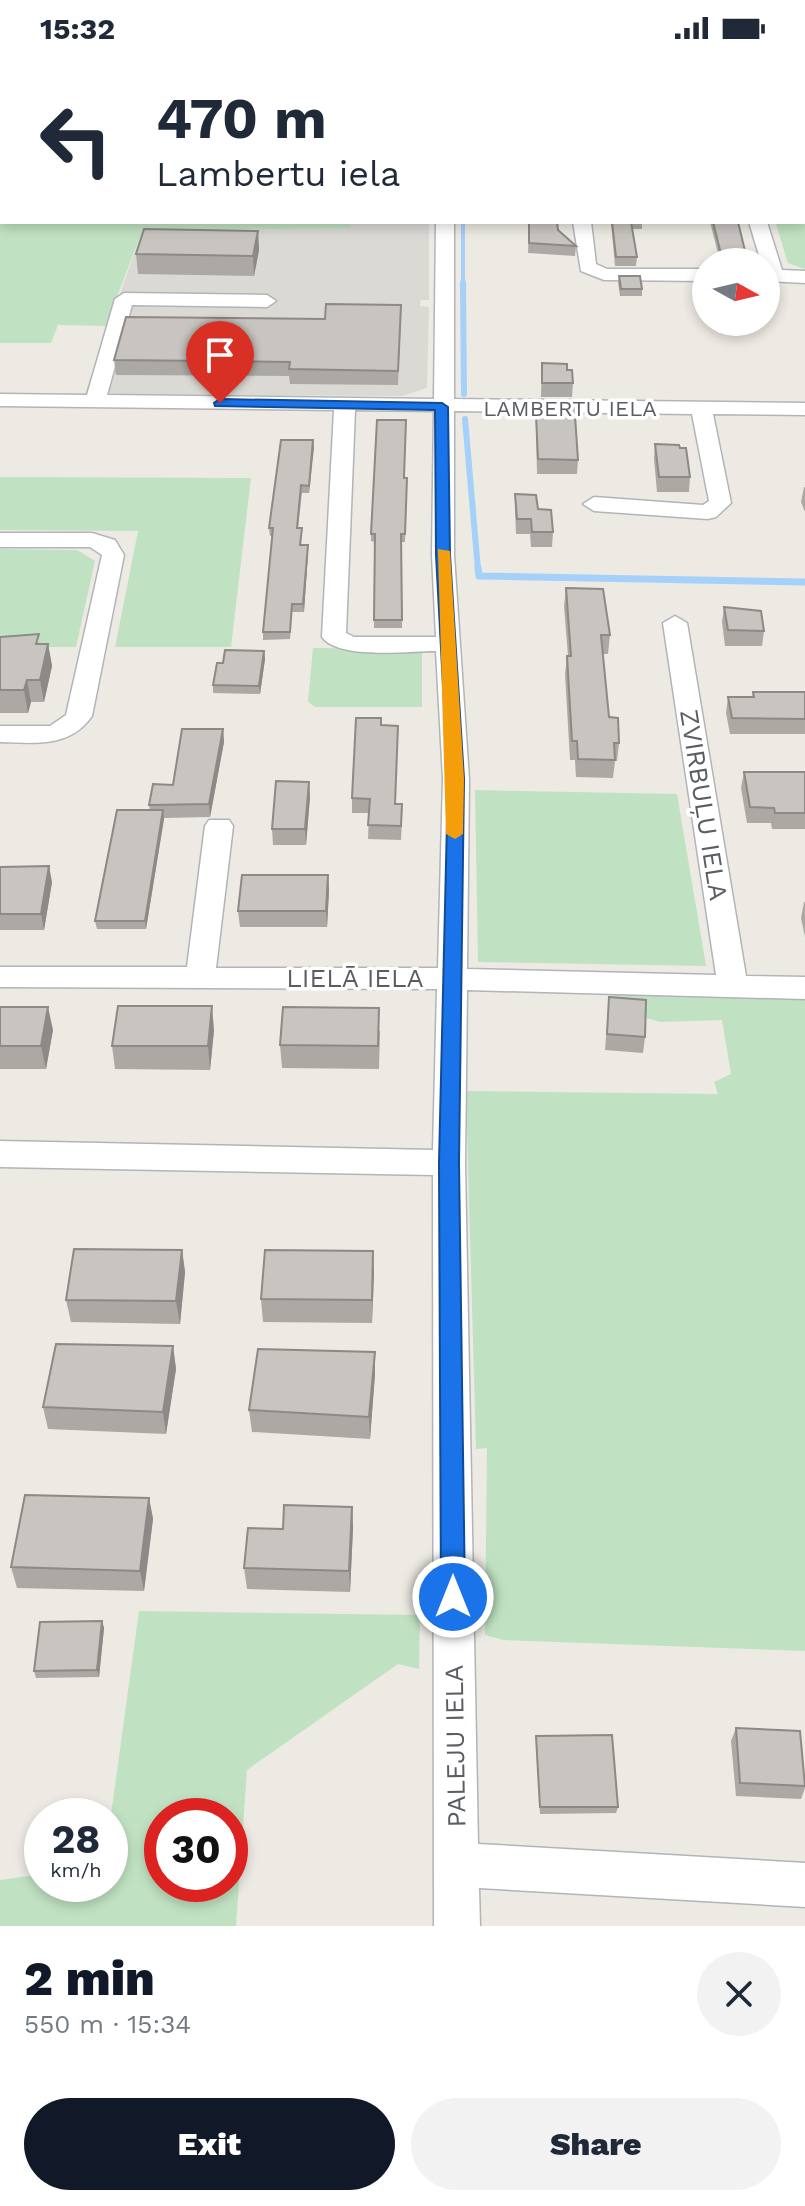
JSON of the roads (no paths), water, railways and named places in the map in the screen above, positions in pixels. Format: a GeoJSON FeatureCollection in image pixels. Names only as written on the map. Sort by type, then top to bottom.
{"type":"FeatureCollection","features":[{"type":"Feature","properties":{"kind":"street","name":"PALEJU IELA"},"geometry":{"type":"LineString","coordinates":[[445,224],[442,407],[448,644],[456,779],[449,1163],[457,1926]]}},
{"type":"Feature","properties":{"kind":"street"},"geometry":{"type":"LineString","coordinates":[[582,224],[587,267],[604,274],[692,275]]}},
{"type":"Feature","properties":{"kind":"street"},"geometry":{"type":"LineString","coordinates":[[758,224],[764,248]]}},
{"type":"Feature","properties":{"kind":"street"},"geometry":{"type":"LineString","coordinates":[[780,276],[805,277]]}},
{"type":"Feature","properties":{"kind":"street"},"geometry":{"type":"LineString","coordinates":[[95,401],[124,299],[267,301]]}},
{"type":"Feature","properties":{"kind":"street","name":"LAMBERTU IELA"},"geometry":{"type":"LineString","coordinates":[[0,400],[805,409]]}},
{"type":"Feature","properties":{"kind":"street"},"geometry":{"type":"LineString","coordinates":[[345,405],[334,637],[351,644],[448,644]]}},
{"type":"Feature","properties":{"kind":"street"},"geometry":{"type":"LineString","coordinates":[[594,504],[708,512],[720,503],[701,408]]}},
{"type":"Feature","properties":{"kind":"street"},"geometry":{"type":"LineString","coordinates":[[0,540],[92,540],[107,545],[113,555],[79,716],[72,728],[57,734],[0,734]]}},
{"type":"Feature","properties":{"kind":"street","name":"ZVIRBUĻU IELA"},"geometry":{"type":"LineString","coordinates":[[675,623],[733,986]]}},
{"type":"Feature","properties":{"kind":"street"},"geometry":{"type":"LineString","coordinates":[[200,978],[219,826]]}},
{"type":"Feature","properties":{"kind":"street","name":"LIELĀ IELA"},"geometry":{"type":"LineString","coordinates":[[0,977],[451,979],[805,988]]}},
{"type":"Feature","properties":{"kind":"street"},"geometry":{"type":"LineString","coordinates":[[0,1154],[449,1163]]}},
{"type":"Feature","properties":{"kind":"street"},"geometry":{"type":"LineString","coordinates":[[457,1865],[805,1885]]}},
{"type":"Feature","properties":{"kind":"waterway"},"geometry":{"type":"LineString","coordinates":[[463,224],[463,283]]}},
{"type":"Feature","properties":{"kind":"waterway"},"geometry":{"type":"LineString","coordinates":[[463,283],[464,394]]}},
{"type":"Feature","properties":{"kind":"waterway"},"geometry":{"type":"LineString","coordinates":[[465,419],[478,570]]}},
{"type":"Feature","properties":{"kind":"waterway"},"geometry":{"type":"LineString","coordinates":[[478,568],[479,576],[805,582]]}}]}
